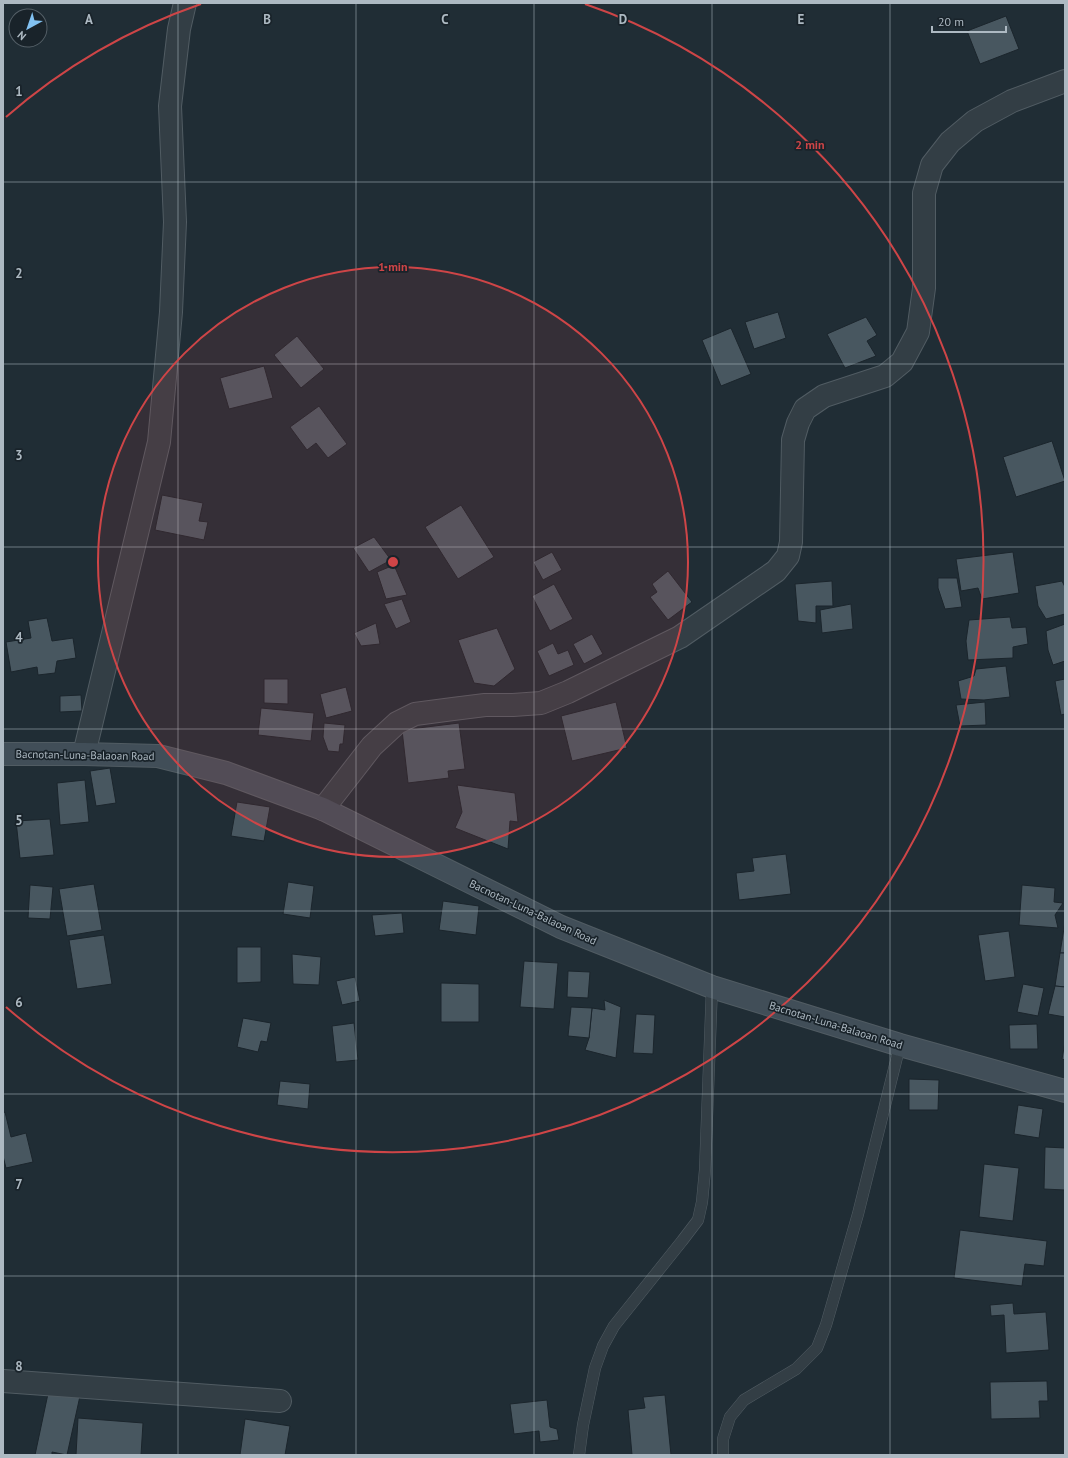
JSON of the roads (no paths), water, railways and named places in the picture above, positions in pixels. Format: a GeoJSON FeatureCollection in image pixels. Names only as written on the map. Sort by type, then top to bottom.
{"type":"FeatureCollection","features":[{"type":"Feature","properties":{"kind":"main road","name":"Bacnotan-Luna-Balaoan Road"},"geometry":{"type":"LineString","coordinates":[[3,754],[158,756],[226,773],[323,809],[561,927],[712,987],[900,1045],[1065,1091]]}},
{"type":"Feature","properties":{"kind":"street"},"geometry":{"type":"LineString","coordinates":[[84,754],[159,442],[171,312],[176,222],[170,106],[179,29],[185,3]]}},
{"type":"Feature","properties":{"kind":"street"},"geometry":{"type":"LineString","coordinates":[[323,809],[372,746],[397,723],[415,714],[485,705],[540,703],[568,692],[680,637],[776,571],[788,556],[791,542],[793,440],[798,423],[805,409],[824,396],[884,376],[902,362],[918,332],[924,288],[924,192],[932,165],[950,142],[975,121],[1012,101],[1065,81]]}},
{"type":"Feature","properties":{"kind":"street"},"geometry":{"type":"LineString","coordinates":[[3,1381],[280,1401]]}},
{"type":"Feature","properties":{"kind":"lane"},"geometry":{"type":"LineString","coordinates":[[579,1455],[584,1418],[603,1346],[614,1326],[698,1220],[702,1202],[705,1170],[712,987]]}},
{"type":"Feature","properties":{"kind":"lane"},"geometry":{"type":"LineString","coordinates":[[723,1455],[723,1439],[730,1417],[744,1400],[796,1369],[817,1348],[826,1325],[858,1214],[900,1045]]}}]}
